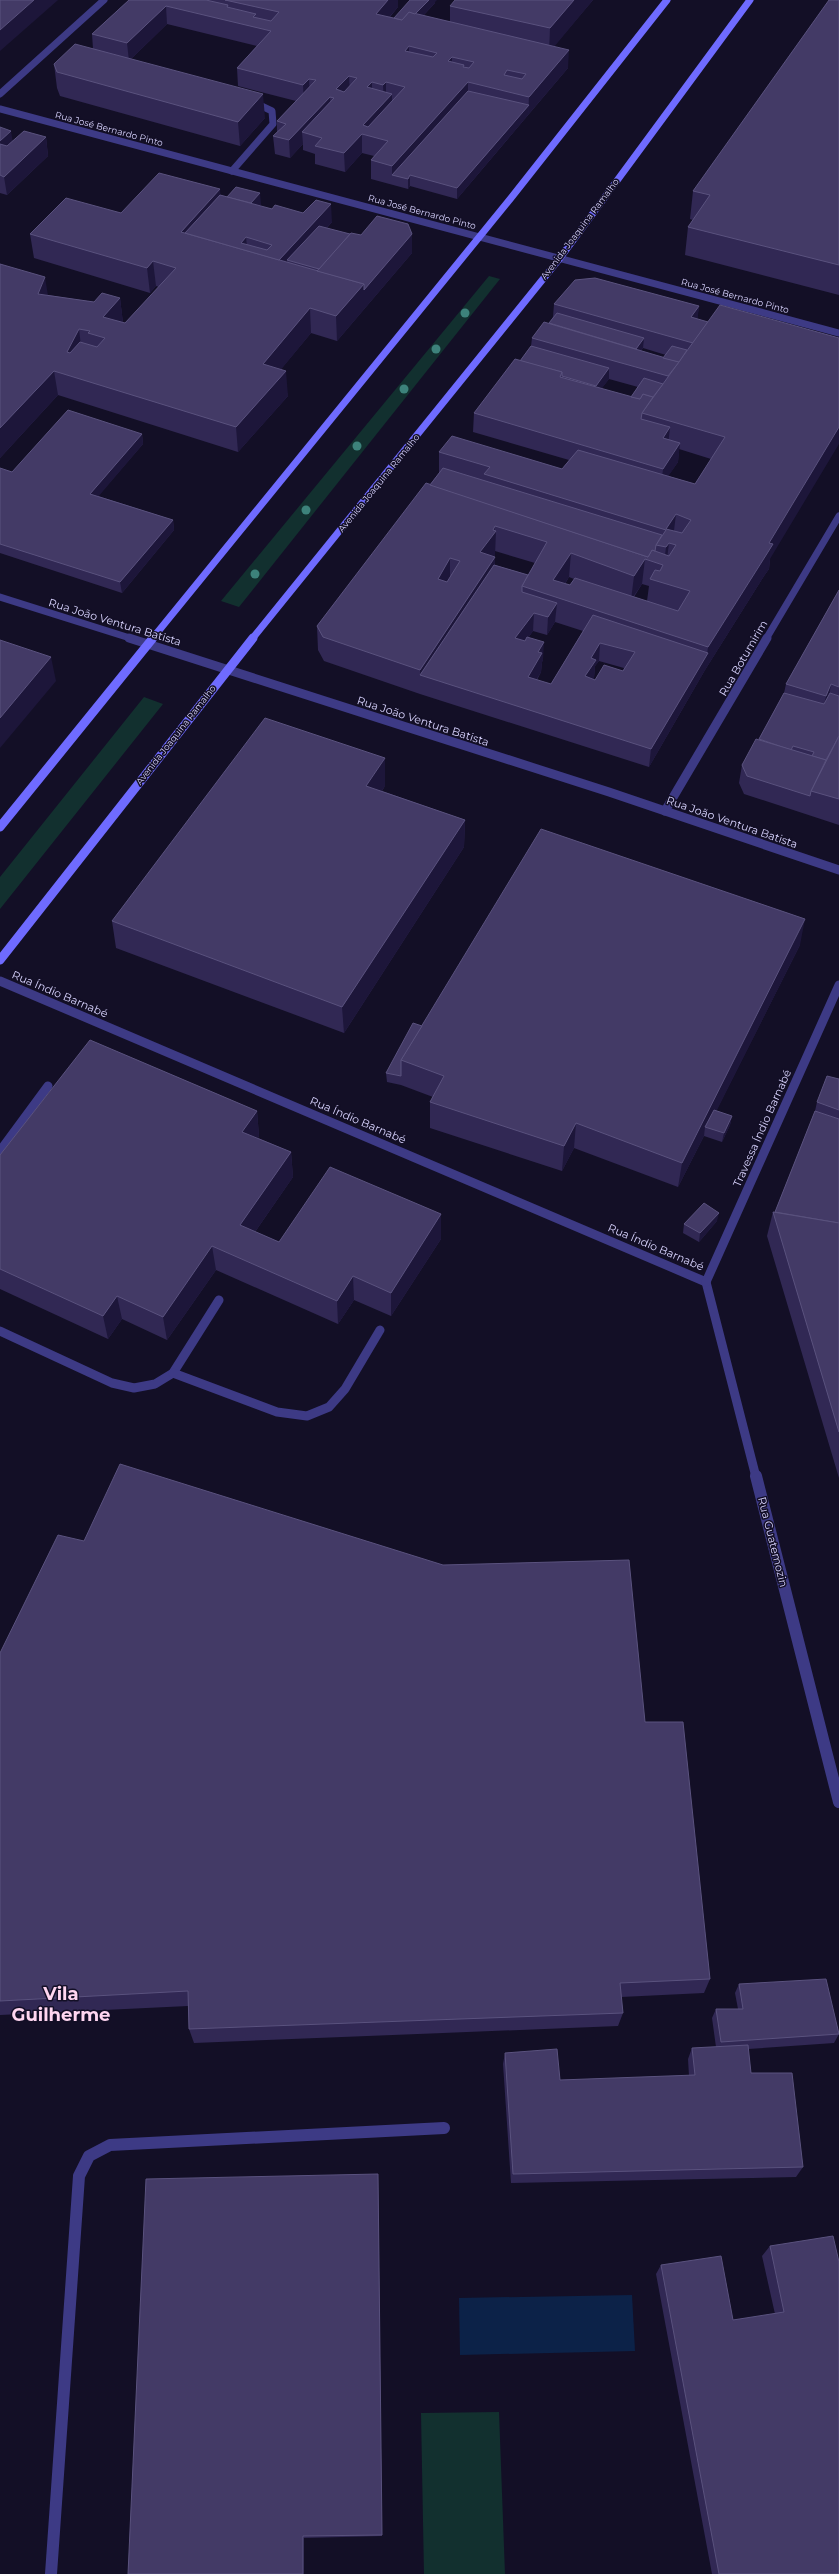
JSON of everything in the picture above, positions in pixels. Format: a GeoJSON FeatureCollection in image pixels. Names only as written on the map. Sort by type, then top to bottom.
{"type":"FeatureCollection","features":[{"type":"Feature","properties":{"kind":"main road"},"geometry":{"type":"LineString","coordinates":[[0,827],[479,237],[666,0]]}},
{"type":"Feature","properties":{"kind":"main road","name":"Avenida Joaquina Ramalho"},"geometry":{"type":"LineString","coordinates":[[0,960],[228,669],[560,258],[750,0]]}},
{"type":"Feature","properties":{"kind":"street"},"geometry":{"type":"LineString","coordinates":[[0,94],[104,0]]}},
{"type":"Feature","properties":{"kind":"street"},"geometry":{"type":"LineString","coordinates":[[232,171],[273,124],[275,117],[272,110],[265,105],[242,99]]}},
{"type":"Feature","properties":{"kind":"street","name":"Rua José Bernardo Pinto"},"geometry":{"type":"LineString","coordinates":[[0,109],[839,333]]}},
{"type":"Feature","properties":{"kind":"street","name":"Rua Botumirim"},"geometry":{"type":"LineString","coordinates":[[665,811],[839,516]]}},
{"type":"Feature","properties":{"kind":"street","name":"Rua João Ventura Batista"},"geometry":{"type":"LineString","coordinates":[[0,597],[149,643],[665,811],[839,870]]}},
{"type":"Feature","properties":{"kind":"street","name":"Rua Índio Barnabé"},"geometry":{"type":"LineString","coordinates":[[0,981],[706,1282]]}},
{"type":"Feature","properties":{"kind":"street","name":"Travessa Índio Barnabé"},"geometry":{"type":"LineString","coordinates":[[706,1282],[839,985]]}},
{"type":"Feature","properties":{"kind":"street"},"geometry":{"type":"LineString","coordinates":[[0,1151],[48,1086]]}},
{"type":"Feature","properties":{"kind":"street","name":"Rua Guatemozin"},"geometry":{"type":"LineString","coordinates":[[706,1282],[839,1802]]}},
{"type":"Feature","properties":{"kind":"street"},"geometry":{"type":"LineString","coordinates":[[0,1331],[112,1383],[134,1388],[155,1384],[173,1373],[219,1300]]}},
{"type":"Feature","properties":{"kind":"street"},"geometry":{"type":"LineString","coordinates":[[173,1373],[276,1412],[307,1416],[329,1406],[346,1389],[380,1330]]}},
{"type":"Feature","properties":{"kind":"street"},"geometry":{"type":"LineString","coordinates":[[51,2574],[79,2176],[89,2156],[110,2145],[444,2128]]}},
{"type":"Feature","properties":{"kind":"green space"},"geometry":{"type":"Polygon","coordinates":[[[489,276],[500,279],[239,607],[221,601],[489,276]]]}},
{"type":"Feature","properties":{"kind":"green space"},"geometry":{"type":"Polygon","coordinates":[[[144,697],[163,704],[0,909],[0,877],[144,697]]]}},
{"type":"Feature","properties":{"kind":"green space"},"geometry":{"type":"Polygon","coordinates":[[[499,2412],[505,2574],[424,2574],[421,2413],[499,2412]]]}},
{"type":"Feature","properties":{"kind":"water"},"geometry":{"type":"Polygon","coordinates":[[[632,2295],[635,2351],[460,2355],[459,2298],[632,2295]]]}},
{"type":"Feature","properties":{"kind":"building"},"geometry":{"type":"Polygon","coordinates":[[[0,0],[34,0],[0,30],[0,0]]]}},
{"type":"Feature","properties":{"kind":"building"},"geometry":{"type":"Polygon","coordinates":[[[129,0],[206,0],[256,14],[253,17],[271,21],[279,12],[225,0],[388,0],[376,14],[402,20],[409,12],[569,50],[529,97],[468,82],[392,166],[371,160],[388,141],[362,134],[344,153],[315,146],[322,138],[302,132],[334,98],[330,97],[289,140],[273,136],[286,124],[277,121],[316,80],[309,79],[303,85],[237,68],[271,31],[166,6],[127,43],[92,34],[129,0]],[[409,46],[405,51],[433,57],[437,53],[409,46]],[[452,57],[448,61],[464,65],[463,67],[469,68],[474,62],[452,57]],[[507,70],[504,75],[522,79],[526,74],[507,70]],[[349,76],[336,89],[344,92],[357,78],[349,76]],[[372,82],[367,87],[392,94],[363,125],[368,127],[405,87],[386,82],[383,85],[372,82]]]}},
{"type":"Feature","properties":{"kind":"building"},"geometry":{"type":"Polygon","coordinates":[[[410,0],[429,0],[415,14],[409,12],[402,20],[394,18],[410,0]]]}},
{"type":"Feature","properties":{"kind":"building"},"geometry":{"type":"Polygon","coordinates":[[[455,0],[574,0],[550,28],[450,6],[455,0]]]}},
{"type":"Feature","properties":{"kind":"building"},"geometry":{"type":"Polygon","coordinates":[[[829,0],[839,0],[839,265],[688,227],[710,195],[693,191],[829,0]]]}},
{"type":"Feature","properties":{"kind":"building"},"geometry":{"type":"Polygon","coordinates":[[[75,44],[263,94],[238,122],[57,72],[54,64],[75,44]]]}},
{"type":"Feature","properties":{"kind":"building"},"geometry":{"type":"Polygon","coordinates":[[[468,91],[529,105],[457,188],[410,175],[408,179],[392,175],[468,91]]]}},
{"type":"Feature","properties":{"kind":"building"},"geometry":{"type":"Polygon","coordinates":[[[0,127],[11,131],[0,141],[0,127]]]}},
{"type":"Feature","properties":{"kind":"building"},"geometry":{"type":"Polygon","coordinates":[[[24,131],[46,137],[4,177],[0,175],[0,144],[7,146],[24,131]]]}},
{"type":"Feature","properties":{"kind":"building"},"geometry":{"type":"Polygon","coordinates":[[[159,173],[220,189],[181,232],[364,284],[336,316],[310,308],[263,364],[286,371],[236,427],[54,371],[0,428],[0,264],[45,277],[38,294],[94,302],[102,293],[120,298],[103,317],[125,323],[176,268],[153,261],[147,268],[30,234],[66,198],[121,213],[159,173]],[[79,329],[67,352],[70,353],[80,342],[97,347],[105,338],[88,333],[90,331],[79,329]]]}},
{"type":"Feature","properties":{"kind":"building"},"geometry":{"type":"Polygon","coordinates":[[[236,187],[260,193],[251,203],[227,197],[236,187]]]}},
{"type":"Feature","properties":{"kind":"building"},"geometry":{"type":"Polygon","coordinates":[[[220,195],[272,209],[275,205],[303,213],[316,200],[331,204],[279,260],[185,233],[220,195]],[[246,237],[241,243],[267,250],[272,245],[246,237]]]}},
{"type":"Feature","properties":{"kind":"building"},"geometry":{"type":"Polygon","coordinates":[[[377,216],[408,224],[412,234],[364,290],[364,284],[317,271],[351,233],[361,235],[377,216]]]}},
{"type":"Feature","properties":{"kind":"building"},"geometry":{"type":"Polygon","coordinates":[[[319,226],[350,234],[319,269],[287,260],[319,226]]]}},
{"type":"Feature","properties":{"kind":"building"},"geometry":{"type":"Polygon","coordinates":[[[595,278],[699,306],[691,317],[708,322],[693,343],[554,304],[575,280],[595,278]]]}},
{"type":"Feature","properties":{"kind":"building"},"geometry":{"type":"Polygon","coordinates":[[[720,305],[839,338],[839,427],[769,543],[773,544],[708,647],[522,586],[547,542],[495,526],[493,530],[496,531],[480,552],[495,557],[420,670],[323,637],[317,626],[426,483],[648,557],[652,550],[669,556],[676,545],[669,543],[666,547],[656,545],[666,530],[484,474],[490,467],[439,452],[452,436],[562,469],[578,450],[695,484],[725,437],[642,413],[720,305]],[[676,514],[666,529],[682,533],[691,520],[676,514]],[[571,553],[553,580],[570,585],[575,578],[678,611],[690,591],[650,579],[655,570],[660,571],[663,565],[645,559],[634,576],[571,553]],[[450,558],[438,579],[447,582],[460,561],[450,558]]]}},
{"type":"Feature","properties":{"kind":"building"},"geometry":{"type":"Polygon","coordinates":[[[557,313],[644,338],[636,349],[549,323],[557,313]]]}},
{"type":"Feature","properties":{"kind":"building"},"geometry":{"type":"Polygon","coordinates":[[[544,322],[679,362],[668,376],[532,338],[544,322]]]}},
{"type":"Feature","properties":{"kind":"building"},"geometry":{"type":"Polygon","coordinates":[[[531,346],[609,368],[596,386],[562,376],[562,372],[520,361],[531,346]]]}},
{"type":"Feature","properties":{"kind":"building"},"geometry":{"type":"Polygon","coordinates":[[[672,346],[687,350],[679,362],[663,358],[672,346]]]}},
{"type":"Feature","properties":{"kind":"building"},"geometry":{"type":"Polygon","coordinates":[[[515,359],[562,372],[560,377],[640,399],[643,394],[653,397],[642,413],[641,419],[670,427],[663,438],[680,443],[663,469],[474,413],[515,359]]]}},
{"type":"Feature","properties":{"kind":"building"},"geometry":{"type":"Polygon","coordinates":[[[644,378],[663,384],[653,397],[643,394],[640,399],[631,397],[644,378]]]}},
{"type":"Feature","properties":{"kind":"building"},"geometry":{"type":"Polygon","coordinates":[[[68,410],[142,434],[90,494],[173,520],[120,582],[0,544],[0,468],[12,472],[68,410]]]}},
{"type":"Feature","properties":{"kind":"building"},"geometry":{"type":"Polygon","coordinates":[[[443,468],[662,535],[656,545],[655,551],[652,550],[648,557],[430,485],[443,468]]]}},
{"type":"Feature","properties":{"kind":"building"},"geometry":{"type":"Polygon","coordinates":[[[494,565],[528,575],[522,586],[522,592],[557,603],[548,617],[534,613],[515,638],[525,641],[527,637],[544,642],[538,652],[542,653],[528,677],[551,684],[593,615],[708,653],[651,749],[420,675],[494,565]],[[600,643],[591,658],[596,660],[585,676],[595,680],[604,665],[623,671],[635,652],[600,643]]]}},
{"type":"Feature","properties":{"kind":"building"},"geometry":{"type":"Polygon","coordinates":[[[839,590],[839,687],[831,684],[826,696],[786,684],[839,590]]]}},
{"type":"Feature","properties":{"kind":"building"},"geometry":{"type":"Polygon","coordinates":[[[0,640],[51,657],[0,718],[0,640]]]}},
{"type":"Feature","properties":{"kind":"building"},"geometry":{"type":"Polygon","coordinates":[[[784,693],[824,704],[830,693],[839,696],[839,736],[826,760],[812,756],[814,752],[793,746],[791,750],[759,739],[784,693]]]}},
{"type":"Feature","properties":{"kind":"building"},"geometry":{"type":"Polygon","coordinates":[[[265,718],[385,758],[366,786],[465,820],[342,1007],[112,921],[265,718]]]}},
{"type":"Feature","properties":{"kind":"building"},"geometry":{"type":"Polygon","coordinates":[[[839,736],[839,799],[811,791],[839,736]]]}},
{"type":"Feature","properties":{"kind":"building"},"geometry":{"type":"Polygon","coordinates":[[[756,739],[826,760],[810,796],[747,776],[742,765],[756,739]]]}},
{"type":"Feature","properties":{"kind":"building"},"geometry":{"type":"Polygon","coordinates":[[[541,829],[805,919],[682,1163],[576,1123],[564,1146],[430,1102],[444,1076],[401,1060],[541,829]]]}},
{"type":"Feature","properties":{"kind":"building"},"geometry":{"type":"Polygon","coordinates":[[[413,1023],[422,1026],[401,1060],[401,1076],[386,1073],[413,1023]]]}},
{"type":"Feature","properties":{"kind":"building"},"geometry":{"type":"Polygon","coordinates":[[[90,1040],[257,1111],[242,1132],[291,1152],[240,1225],[279,1242],[330,1167],[441,1214],[391,1293],[353,1276],[337,1301],[212,1246],[163,1317],[117,1296],[103,1316],[0,1269],[0,1155],[90,1040]]]}},
{"type":"Feature","properties":{"kind":"building"},"geometry":{"type":"Polygon","coordinates":[[[827,1076],[839,1079],[839,1110],[817,1102],[827,1076]]]}},
{"type":"Feature","properties":{"kind":"building"},"geometry":{"type":"Polygon","coordinates":[[[714,1110],[732,1116],[724,1133],[705,1127],[714,1110]]]}},
{"type":"Feature","properties":{"kind":"building"},"geometry":{"type":"Polygon","coordinates":[[[815,1111],[839,1119],[839,1223],[775,1212],[815,1111]]]}},
{"type":"Feature","properties":{"kind":"building"},"geometry":{"type":"Polygon","coordinates":[[[704,1203],[719,1213],[700,1233],[684,1224],[704,1203]]]}},
{"type":"Feature","properties":{"kind":"building"},"geometry":{"type":"Polygon","coordinates":[[[773,1212],[839,1223],[839,1432],[773,1212]]]}},
{"type":"Feature","properties":{"kind":"building"},"geometry":{"type":"Polygon","coordinates":[[[120,1464],[443,1565],[629,1560],[645,1722],[683,1722],[710,1979],[620,1983],[623,2013],[189,2029],[188,1991],[0,2001],[0,1653],[58,1535],[84,1541],[120,1464]]]}},
{"type":"Feature","properties":{"kind":"building"},"geometry":{"type":"Polygon","coordinates":[[[826,1979],[839,2034],[721,2042],[716,2009],[743,2009],[739,1984],[826,1979]]]}},
{"type":"Feature","properties":{"kind":"building"},"geometry":{"type":"Polygon","coordinates":[[[748,2045],[751,2073],[792,2073],[803,2167],[513,2174],[505,2053],[557,2049],[560,2080],[695,2075],[692,2048],[748,2045]]]}},
{"type":"Feature","properties":{"kind":"building"},"geometry":{"type":"Polygon","coordinates":[[[378,2174],[382,2535],[303,2536],[303,2574],[128,2574],[146,2179],[378,2174]]]}},
{"type":"Feature","properties":{"kind":"building"},"geometry":{"type":"Polygon","coordinates":[[[833,2236],[839,2262],[839,2574],[719,2574],[661,2265],[721,2256],[733,2320],[784,2312],[770,2246],[833,2236]]]}},
{"type":"Feature","properties":{"kind":"district","name":"Vila Guilherme"},"geometry":{"type":"Point","coordinates":[61,2004]}}]}
